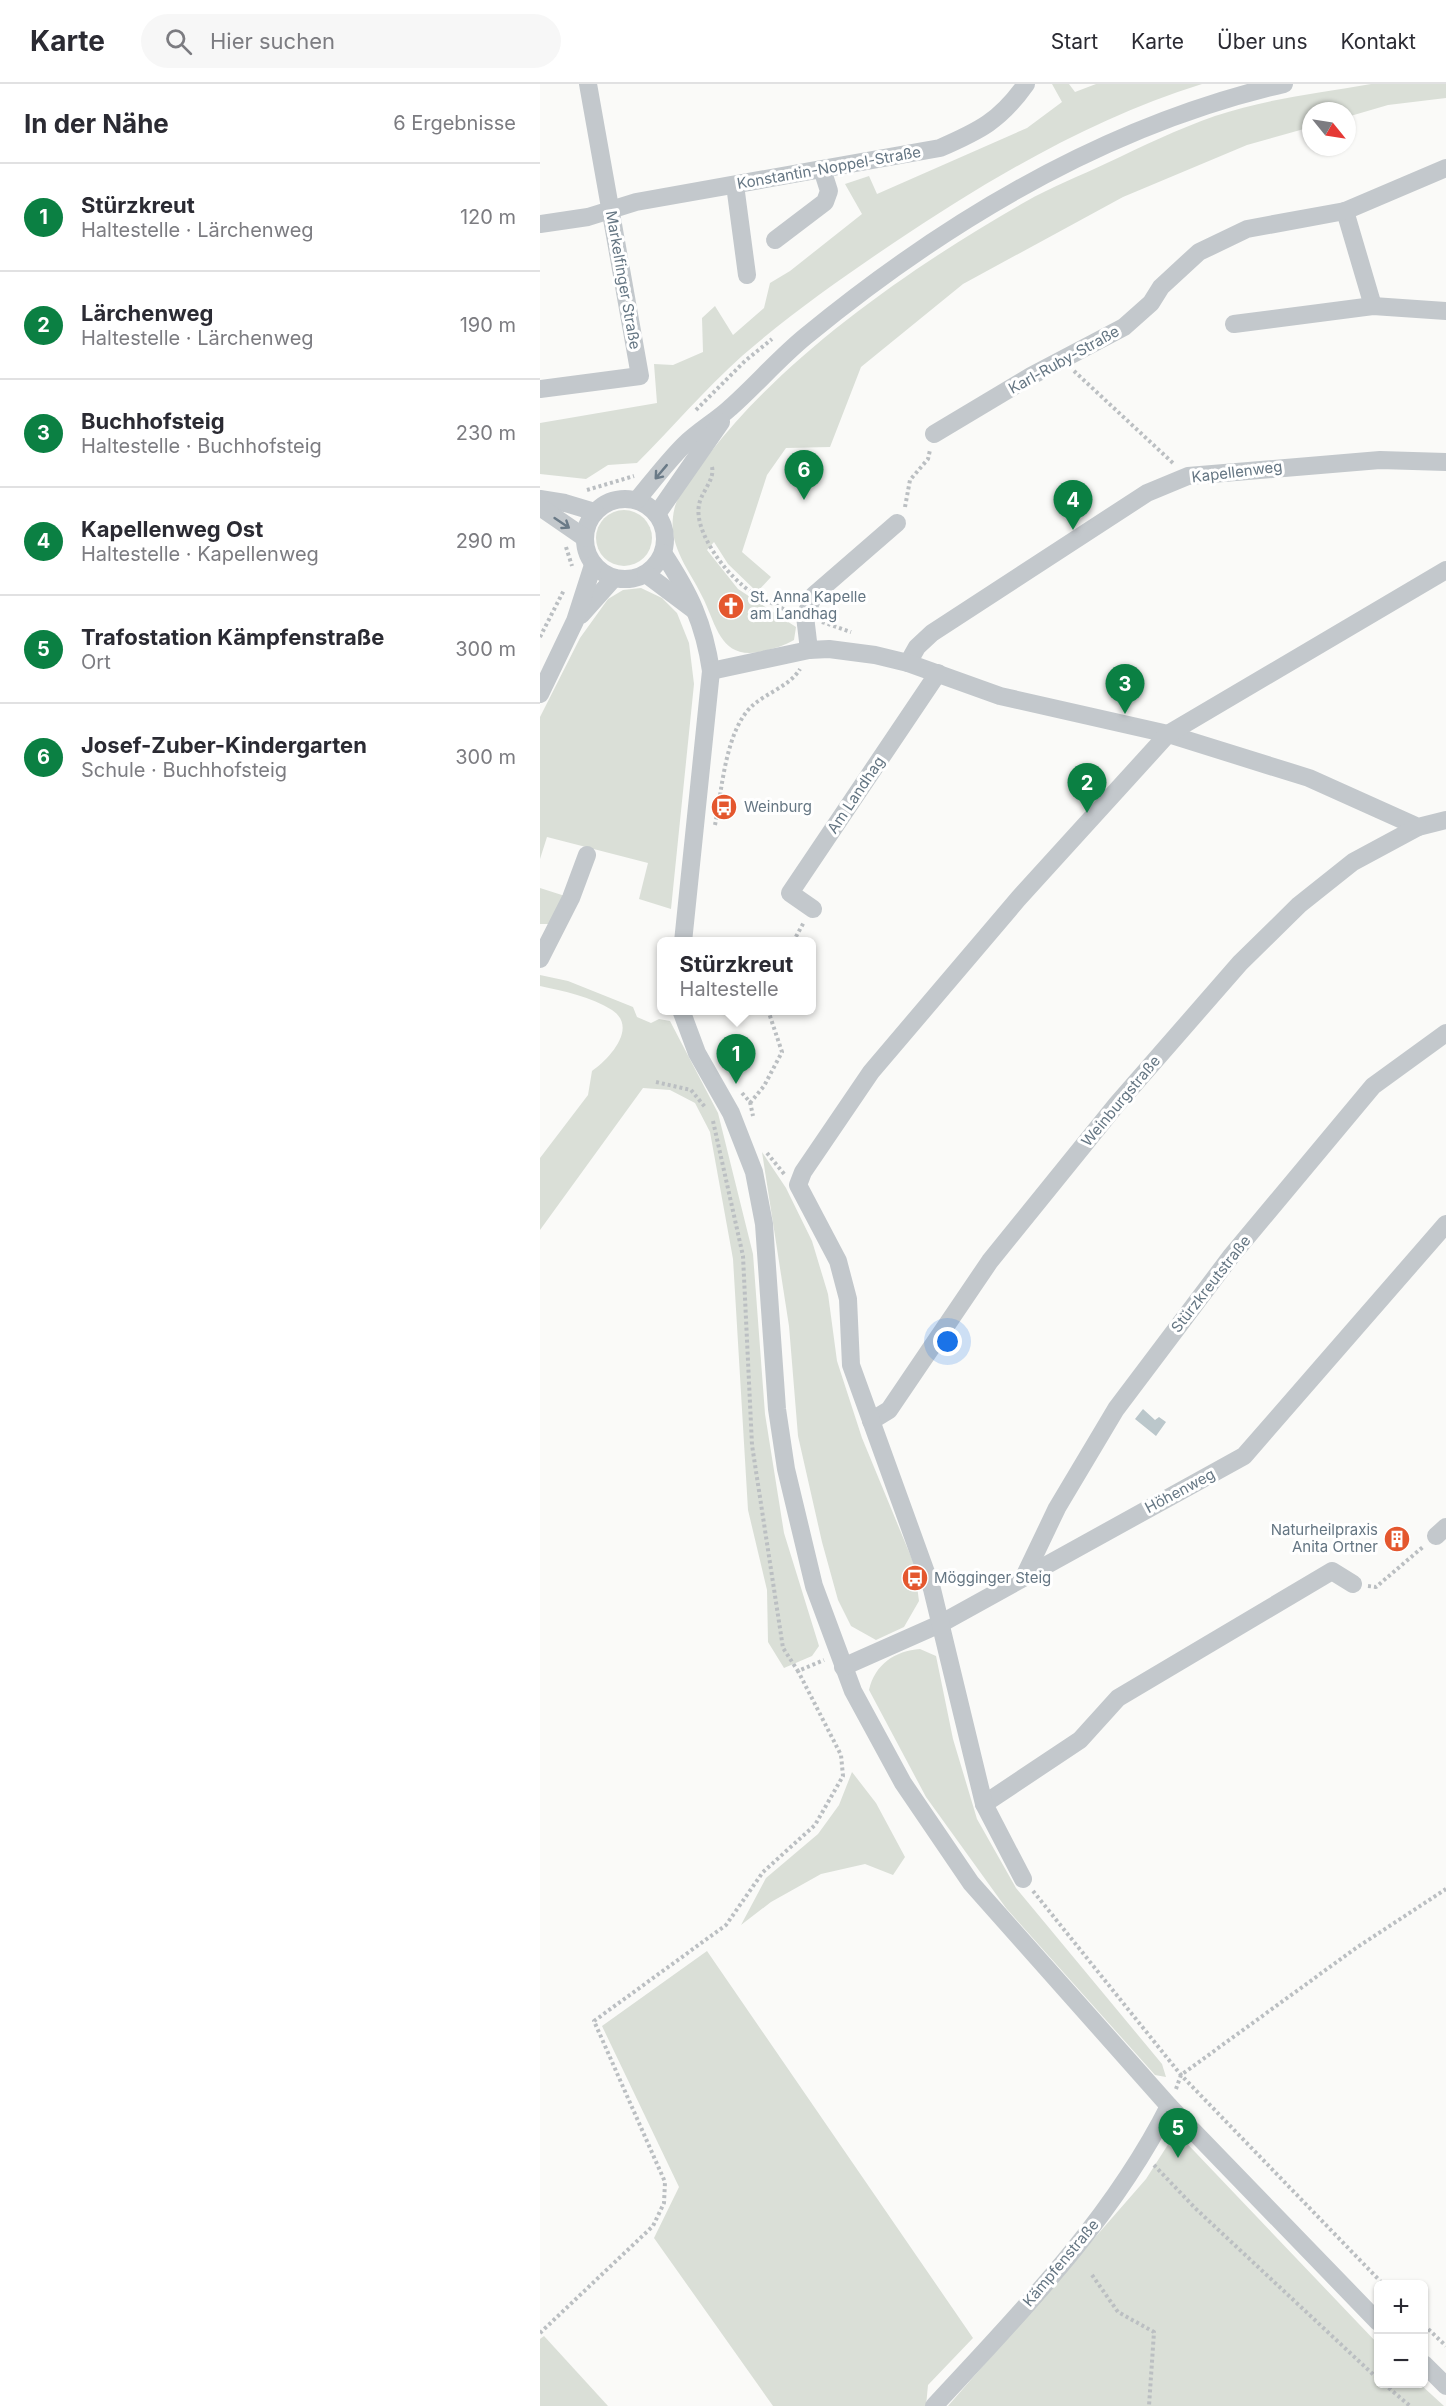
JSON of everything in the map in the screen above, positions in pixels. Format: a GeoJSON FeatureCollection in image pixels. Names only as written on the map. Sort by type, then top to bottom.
{"type":"FeatureCollection","features":[{"type":"Feature","properties":{"kind":"street","name":"Markelfinger Straße"},"geometry":{"type":"LineString","coordinates":[[540,389],[640,376],[588,84]]}},
{"type":"Feature","properties":{"kind":"street","name":"Konstantin-Noppel-Straße"},"geometry":{"type":"LineString","coordinates":[[540,224],[611,211],[636,202],[940,148],[984,128],[1014,101],[1026,84]]}},
{"type":"Feature","properties":{"kind":"street"},"geometry":{"type":"LineString","coordinates":[[637,500],[684,444],[730,408],[805,336],[915,252],[979,211],[1103,144],[1233,96],[1284,84]]}},
{"type":"Feature","properties":{"kind":"street","name":"Karl-Ruby-Straße"},"geometry":{"type":"LineString","coordinates":[[934,434],[1124,327],[1151,303],[1161,287],[1199,252],[1247,229],[1346,211],[1446,168]]}},
{"type":"Feature","properties":{"kind":"street"},"geometry":{"type":"LineString","coordinates":[[775,240],[825,202],[829,191],[822,169]]}},
{"type":"Feature","properties":{"kind":"street"},"geometry":{"type":"LineString","coordinates":[[735,185],[747,275]]}},
{"type":"Feature","properties":{"kind":"street"},"geometry":{"type":"LineString","coordinates":[[1346,211],[1373,306]]}},
{"type":"Feature","properties":{"kind":"street"},"geometry":{"type":"LineString","coordinates":[[1234,324],[1373,306],[1446,311]]}},
{"type":"Feature","properties":{"kind":"street"},"geometry":{"type":"LineString","coordinates":[[657,514],[700,455],[730,408]]}},
{"type":"Feature","properties":{"kind":"street","name":"Kapellenweg"},"geometry":{"type":"LineString","coordinates":[[908,663],[917,647],[932,633],[1147,493],[1188,477],[1380,460],[1446,462]]}},
{"type":"Feature","properties":{"kind":"street"},"geometry":{"type":"LineString","coordinates":[[540,499],[565,502],[595,512]]}},
{"type":"Feature","properties":{"kind":"street"},"geometry":{"type":"LineString","coordinates":[[614,500],[637,500],[657,514],[665,533],[663,553],[656,565],[646,574],[635,578],[614,578],[593,564],[588,556],[586,528],[595,512],[614,500]]}},
{"type":"Feature","properties":{"kind":"street"},"geometry":{"type":"LineString","coordinates":[[540,507],[585,538]]}},
{"type":"Feature","properties":{"kind":"street"},"geometry":{"type":"LineString","coordinates":[[805,651],[805,616],[814,595],[897,523]]}},
{"type":"Feature","properties":{"kind":"street"},"geometry":{"type":"LineString","coordinates":[[663,553],[685,587],[706,635],[711,671],[684,937]]}},
{"type":"Feature","properties":{"kind":"street"},"geometry":{"type":"LineString","coordinates":[[540,694],[575,621],[593,564]]}},
{"type":"Feature","properties":{"kind":"street"},"geometry":{"type":"LineString","coordinates":[[1023,1879],[984,1804],[932,1589],[851,1365],[848,1299],[838,1261],[798,1185],[803,1172],[871,1072],[1018,899],[1168,734],[1446,570]]}},
{"type":"Feature","properties":{"kind":"street"},"geometry":{"type":"LineString","coordinates":[[646,574],[694,610]]}},
{"type":"Feature","properties":{"kind":"street"},"geometry":{"type":"LineString","coordinates":[[575,621],[614,578]]}},
{"type":"Feature","properties":{"kind":"street"},"geometry":{"type":"LineString","coordinates":[[711,671],[805,651],[829,649],[875,655],[908,663],[1000,696],[1168,734],[1309,778],[1418,827]]}},
{"type":"Feature","properties":{"kind":"street","name":"Am Landhag"},"geometry":{"type":"LineString","coordinates":[[813,909],[790,893],[938,674]]}},
{"type":"Feature","properties":{"kind":"street","name":"Weinburgstraße"},"geometry":{"type":"LineString","coordinates":[[871,1421],[888,1410],[990,1261],[1117,1104],[1240,963],[1299,905],[1353,862],[1418,827],[1446,820]]}},
{"type":"Feature","properties":{"kind":"street"},"geometry":{"type":"LineString","coordinates":[[540,959],[571,898],[587,855]]}},
{"type":"Feature","properties":{"kind":"street"},"geometry":{"type":"LineString","coordinates":[[683,1015],[697,1053],[731,1113],[754,1172],[764,1224],[777,1409],[786,1469],[814,1586],[841,1660],[903,1783],[971,1883],[1169,2106],[1374,2318]]}},
{"type":"Feature","properties":{"kind":"street","name":"Stürzkreutstraße"},"geometry":{"type":"LineString","coordinates":[[1025,1575],[1057,1508],[1116,1409],[1232,1255],[1373,1086],[1446,1033]]}},
{"type":"Feature","properties":{"kind":"street","name":"Höhenweg"},"geometry":{"type":"LineString","coordinates":[[841,1660],[940,1624],[1244,1456],[1446,1224]]}},
{"type":"Feature","properties":{"kind":"street"},"geometry":{"type":"LineString","coordinates":[[984,1804],[1080,1740],[1119,1698],[1332,1571],[1353,1584]]}},
{"type":"Feature","properties":{"kind":"street","name":"Kämpfenstraße"},"geometry":{"type":"LineString","coordinates":[[934,2406],[1035,2296],[1106,2209],[1143,2154],[1169,2106]]}},
{"type":"Feature","properties":{"kind":"street"},"geometry":{"type":"LineString","coordinates":[[1428,2368],[1446,2386]]}},
{"type":"Feature","properties":{"kind":"path"},"geometry":{"type":"LineString","coordinates":[[1062,360],[1188,477]]}},
{"type":"Feature","properties":{"kind":"path"},"geometry":{"type":"LineString","coordinates":[[897,523],[905,513],[910,480],[928,459],[934,434]]}},
{"type":"Feature","properties":{"kind":"path"},"geometry":{"type":"LineString","coordinates":[[700,455],[713,468],[713,475],[699,503],[698,514],[707,542],[739,583],[795,615],[805,616]]}},
{"type":"Feature","properties":{"kind":"path"},"geometry":{"type":"LineString","coordinates":[[565,502],[570,490],[584,491],[635,475]]}},
{"type":"Feature","properties":{"kind":"path"},"geometry":{"type":"LineString","coordinates":[[557,520],[552,533],[567,548],[572,564],[570,572]]}},
{"type":"Feature","properties":{"kind":"path"},"geometry":{"type":"LineString","coordinates":[[540,637],[565,588]]}},
{"type":"Feature","properties":{"kind":"path"},"geometry":{"type":"LineString","coordinates":[[714,833],[732,740],[748,710],[797,674],[805,651]]}},
{"type":"Feature","properties":{"kind":"path"},"geometry":{"type":"LineString","coordinates":[[731,1113],[750,1102],[764,1086],[782,1052],[769,1015]]}},
{"type":"Feature","properties":{"kind":"path"},"geometry":{"type":"LineString","coordinates":[[540,2333],[653,2226],[664,2202],[665,2182],[594,2020],[726,1925],[763,1872],[815,1826],[843,1776],[841,1755],[798,1671],[783,1648],[775,1586],[759,1503],[752,1445],[743,1256],[714,1126],[710,1112],[691,1090],[657,1082]]}},
{"type":"Feature","properties":{"kind":"path"},"geometry":{"type":"LineString","coordinates":[[1353,1584],[1376,1587],[1441,1532]]}},
{"type":"Feature","properties":{"kind":"path"},"geometry":{"type":"LineString","coordinates":[[798,1671],[841,1660]]}},
{"type":"Feature","properties":{"kind":"path"},"geometry":{"type":"LineString","coordinates":[[1023,1879],[1181,2075],[1379,2280]]}},
{"type":"Feature","properties":{"kind":"path"},"geometry":{"type":"LineString","coordinates":[[1181,2075],[1356,1948],[1446,1889]]}},
{"type":"Feature","properties":{"kind":"path"},"geometry":{"type":"LineString","coordinates":[[1143,2154],[1195,2208],[1374,2375]]}},
{"type":"Feature","properties":{"kind":"path"},"geometry":{"type":"LineString","coordinates":[[1092,2275],[1118,2312],[1154,2332],[1149,2406]]}},
{"type":"Feature","properties":{"kind":"path"},"geometry":{"type":"LineString","coordinates":[[1428,2329],[1446,2346]]}},
{"type":"Feature","properties":{"kind":"path"},"geometry":{"type":"LineString","coordinates":[[1389,2388],[1410,2406]]}},
{"type":"Feature","properties":{"kind":"shaded area"},"geometry":{"type":"Polygon","coordinates":[[[1052,84],[1069,84],[1075,92],[1096,84],[1202,84],[1120,115],[1041,153],[966,196],[853,270],[742,356],[637,463],[608,465],[586,479],[540,474],[540,423],[657,403],[654,364],[673,365],[703,352],[702,318],[715,306],[733,335],[764,308],[770,283],[790,271],[862,214],[845,184],[869,176],[877,194],[1027,128],[1062,102],[1052,84]]]}},
{"type":"Feature","properties":{"kind":"shaded area"},"geometry":{"type":"Polygon","coordinates":[[[1371,84],[1446,84],[1446,98],[1388,105],[1356,114],[1356,102],[1302,102],[1302,130],[1247,145],[1123,197],[963,284],[861,367],[830,447],[786,448],[767,475],[742,552],[771,577],[757,592],[728,564],[714,542],[707,550],[738,589],[796,627],[794,640],[764,651],[739,652],[724,641],[682,560],[674,540],[673,517],[682,491],[693,475],[741,416],[776,380],[856,313],[898,282],[983,226],[1025,202],[1055,186],[1188,126],[1234,110],[1371,84]]]}},
{"type":"Feature","properties":{"kind":"shaded area"},"geometry":{"type":"Polygon","coordinates":[[[618,510],[630,510],[644,518],[652,532],[650,549],[644,558],[630,566],[618,566],[601,554],[596,544],[596,532],[608,515],[618,510]]]}},
{"type":"Feature","properties":{"kind":"shaded area"},"geometry":{"type":"Polygon","coordinates":[[[641,588],[662,598],[677,613],[689,643],[694,684],[671,909],[639,899],[648,863],[547,837],[540,859],[540,717],[580,638],[608,599],[623,590],[641,588]]]}},
{"type":"Feature","properties":{"kind":"shaded area"},"geometry":{"type":"Polygon","coordinates":[[[540,888],[565,896],[549,924],[540,924],[540,888]]]}},
{"type":"Feature","properties":{"kind":"shaded area"},"geometry":{"type":"Polygon","coordinates":[[[540,975],[568,981],[633,1007],[637,1017],[651,1023],[659,1019],[670,1021],[718,1113],[753,1254],[765,1414],[784,1533],[819,1646],[812,1656],[784,1668],[768,1642],[767,1590],[748,1510],[733,1259],[710,1132],[695,1103],[670,1090],[643,1088],[540,1230],[540,1158],[588,1095],[592,1071],[612,1052],[622,1034],[623,1026],[620,1017],[596,1001],[540,986],[540,975]]]}},
{"type":"Feature","properties":{"kind":"shaded area"},"geometry":{"type":"Polygon","coordinates":[[[762,1152],[786,1188],[812,1241],[828,1294],[837,1361],[862,1438],[914,1564],[919,1601],[904,1627],[876,1640],[851,1626],[838,1600],[822,1542],[798,1436],[789,1326],[762,1152]]]}},
{"type":"Feature","properties":{"kind":"shaded area"},"geometry":{"type":"Polygon","coordinates":[[[1143,1409],[1155,1420],[1159,1417],[1166,1422],[1156,1436],[1135,1419],[1143,1409]]]}},
{"type":"Feature","properties":{"kind":"shaded area"},"geometry":{"type":"Polygon","coordinates":[[[920,1649],[936,1656],[953,1739],[977,1819],[1016,1888],[1162,2064],[1166,2077],[1155,2075],[1006,1908],[926,1797],[869,1690],[876,1673],[887,1660],[911,1650],[920,1649]]]}},
{"type":"Feature","properties":{"kind":"shaded area"},"geometry":{"type":"Polygon","coordinates":[[[852,1772],[876,1803],[905,1857],[893,1875],[865,1864],[821,1874],[771,1902],[741,1925],[766,1878],[818,1834],[839,1805],[852,1772]]]}},
{"type":"Feature","properties":{"kind":"shaded area"},"geometry":{"type":"Polygon","coordinates":[[[707,1951],[973,2338],[928,2385],[926,2406],[773,2406],[654,2238],[679,2187],[602,2026],[707,1951]]]}},
{"type":"Feature","properties":{"kind":"shaded area"},"geometry":{"type":"Polygon","coordinates":[[[1176,2132],[1374,2340],[1374,2388],[1424,2388],[1444,2406],[948,2406],[1146,2179],[1176,2132]]]}},
{"type":"Feature","properties":{"kind":"shaded area"},"geometry":{"type":"Polygon","coordinates":[[[544,2336],[608,2406],[540,2406],[540,2339],[544,2336]]]}},
{"type":"Feature","properties":{"kind":"place","name":"Josef-Zuber-Kindergarten"},"geometry":{"type":"Point","coordinates":[804,500]}},
{"type":"Feature","properties":{"kind":"place","name":"Kapellenweg Ost"},"geometry":{"type":"Point","coordinates":[1073,530]}},
{"type":"Feature","properties":{"kind":"place","name":"St. Anna Kapelle am Landhag"},"geometry":{"type":"Point","coordinates":[731,606]}},
{"type":"Feature","properties":{"kind":"place","name":"Buchhofsteig"},"geometry":{"type":"Point","coordinates":[1125,714]}},
{"type":"Feature","properties":{"kind":"place","name":"Weinburg"},"geometry":{"type":"Point","coordinates":[724,807]}},
{"type":"Feature","properties":{"kind":"place","name":"Lärchenweg"},"geometry":{"type":"Point","coordinates":[1087,813]}},
{"type":"Feature","properties":{"kind":"place","name":"Stürzkreut"},"geometry":{"type":"Point","coordinates":[736,1084]}},
{"type":"Feature","properties":{"kind":"place","name":"Naturheilpraxis Anita Ortner"},"geometry":{"type":"Point","coordinates":[1397,1539]}},
{"type":"Feature","properties":{"kind":"place","name":"Mögginger Steig"},"geometry":{"type":"Point","coordinates":[915,1578]}},
{"type":"Feature","properties":{"kind":"place","name":"Trafostation Kämpfenstraße"},"geometry":{"type":"Point","coordinates":[1178,2158]}}]}
